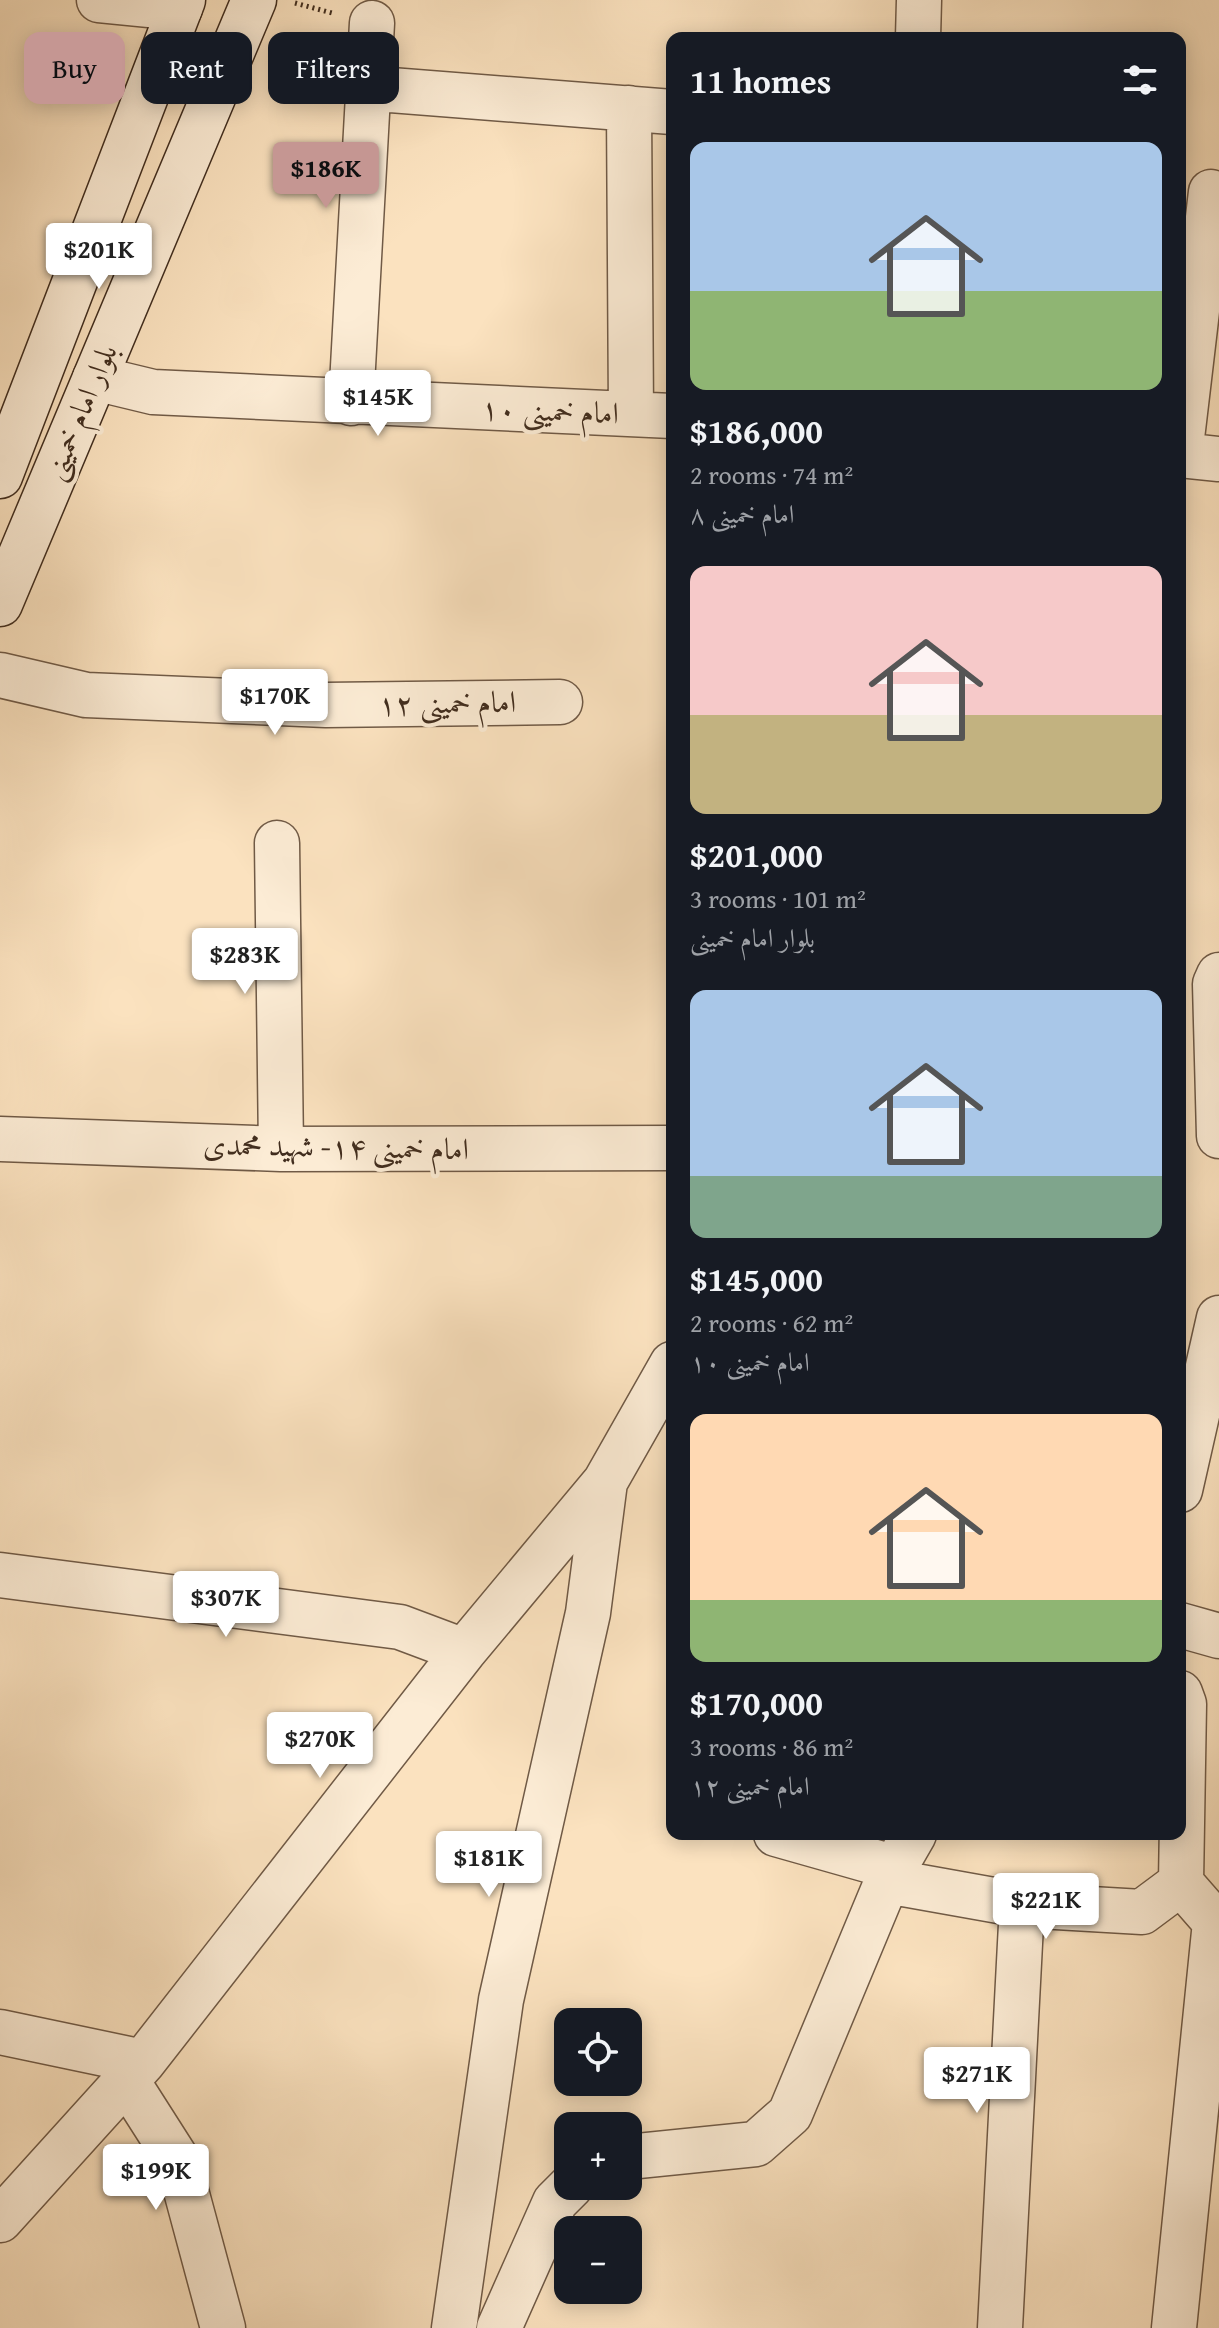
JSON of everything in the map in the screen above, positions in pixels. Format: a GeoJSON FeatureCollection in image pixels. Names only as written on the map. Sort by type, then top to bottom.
{"type":"FeatureCollection","features":[{"type":"Feature","properties":{"kind":"street"},"geometry":{"type":"LineString","coordinates":[[99,0],[181,4]]}},
{"type":"Feature","properties":{"kind":"street","name":"بلوار امام خمینی"},"geometry":{"type":"LineString","coordinates":[[0,604],[254,0]]}},
{"type":"Feature","properties":{"kind":"street"},"geometry":{"type":"LineString","coordinates":[[918,32],[919,0]]}},
{"type":"Feature","properties":{"kind":"street","name":"بلوار امام خمینی"},"geometry":{"type":"LineString","coordinates":[[0,476],[181,4]]}},
{"type":"Feature","properties":{"kind":"street"},"geometry":{"type":"LineString","coordinates":[[371,32],[372,23]]}},
{"type":"Feature","properties":{"kind":"street"},"geometry":{"type":"LineString","coordinates":[[399,91],[666,111]]}},
{"type":"Feature","properties":{"kind":"street"},"geometry":{"type":"LineString","coordinates":[[351,403],[364,104]]}},
{"type":"Feature","properties":{"kind":"street"},"geometry":{"type":"LineString","coordinates":[[629,108],[652,415]]}},
{"type":"Feature","properties":{"kind":"street"},"geometry":{"type":"LineString","coordinates":[[1186,404],[1211,192]]}},
{"type":"Feature","properties":{"kind":"street"},"geometry":{"type":"LineString","coordinates":[[62,315],[114,332]]}},
{"type":"Feature","properties":{"kind":"street","name":"امام خمینی ۱۰"},"geometry":{"type":"LineString","coordinates":[[95,378],[153,392],[652,415]]}},
{"type":"Feature","properties":{"kind":"street"},"geometry":{"type":"LineString","coordinates":[[1186,456],[1219,459]]}},
{"type":"Feature","properties":{"kind":"street","name":"امام خمینی ۱۲"},"geometry":{"type":"LineString","coordinates":[[0,675],[86,695],[326,705],[560,702]]}},
{"type":"Feature","properties":{"kind":"street"},"geometry":{"type":"LineString","coordinates":[[277,843],[281,1149]]}},
{"type":"Feature","properties":{"kind":"street"},"geometry":{"type":"LineString","coordinates":[[1209,1124],[1215,984],[1219,975]]}},
{"type":"Feature","properties":{"kind":"street","name":"امام خمینی ۱۴- شهید محمدی"},"geometry":{"type":"LineString","coordinates":[[0,1139],[281,1149],[666,1148]]}},
{"type":"Feature","properties":{"kind":"street"},"geometry":{"type":"LineString","coordinates":[[1186,1464],[1219,1318]]}},
{"type":"Feature","properties":{"kind":"street"},"geometry":{"type":"LineString","coordinates":[[0,2220],[135,2071],[464,1651],[605,1482],[666,1375]]}},
{"type":"Feature","properties":{"kind":"street"},"geometry":{"type":"LineString","coordinates":[[454,2328],[501,2000],[588,1613],[605,1482]]}},
{"type":"Feature","properties":{"kind":"street"},"geometry":{"type":"LineString","coordinates":[[0,1575],[400,1627],[464,1651]]}},
{"type":"Feature","properties":{"kind":"street"},"geometry":{"type":"LineString","coordinates":[[1186,1627],[1219,1636]]}},
{"type":"Feature","properties":{"kind":"street"},"geometry":{"type":"LineString","coordinates":[[803,1840],[899,1861],[1022,1905],[1142,1912],[1181,1883]]}},
{"type":"Feature","properties":{"kind":"street"},"geometry":{"type":"LineString","coordinates":[[1174,2328],[1214,1970],[1215,1922],[1181,1883],[1182,1840]]}},
{"type":"Feature","properties":{"kind":"street"},"geometry":{"type":"LineString","coordinates":[[642,2156],[756,2144],[790,2114],[899,1861]]}},
{"type":"Feature","properties":{"kind":"street"},"geometry":{"type":"LineString","coordinates":[[1000,2328],[1022,1905]]}},
{"type":"Feature","properties":{"kind":"street"},"geometry":{"type":"LineString","coordinates":[[0,2032],[135,2071],[178,2161],[223,2328]]}},
{"type":"Feature","properties":{"kind":"street"},"geometry":{"type":"LineString","coordinates":[[499,2328],[557,2200]]}},
{"type":"Feature","properties":{"kind":"path"},"geometry":{"type":"LineString","coordinates":[[284,0],[372,23]]}}]}
